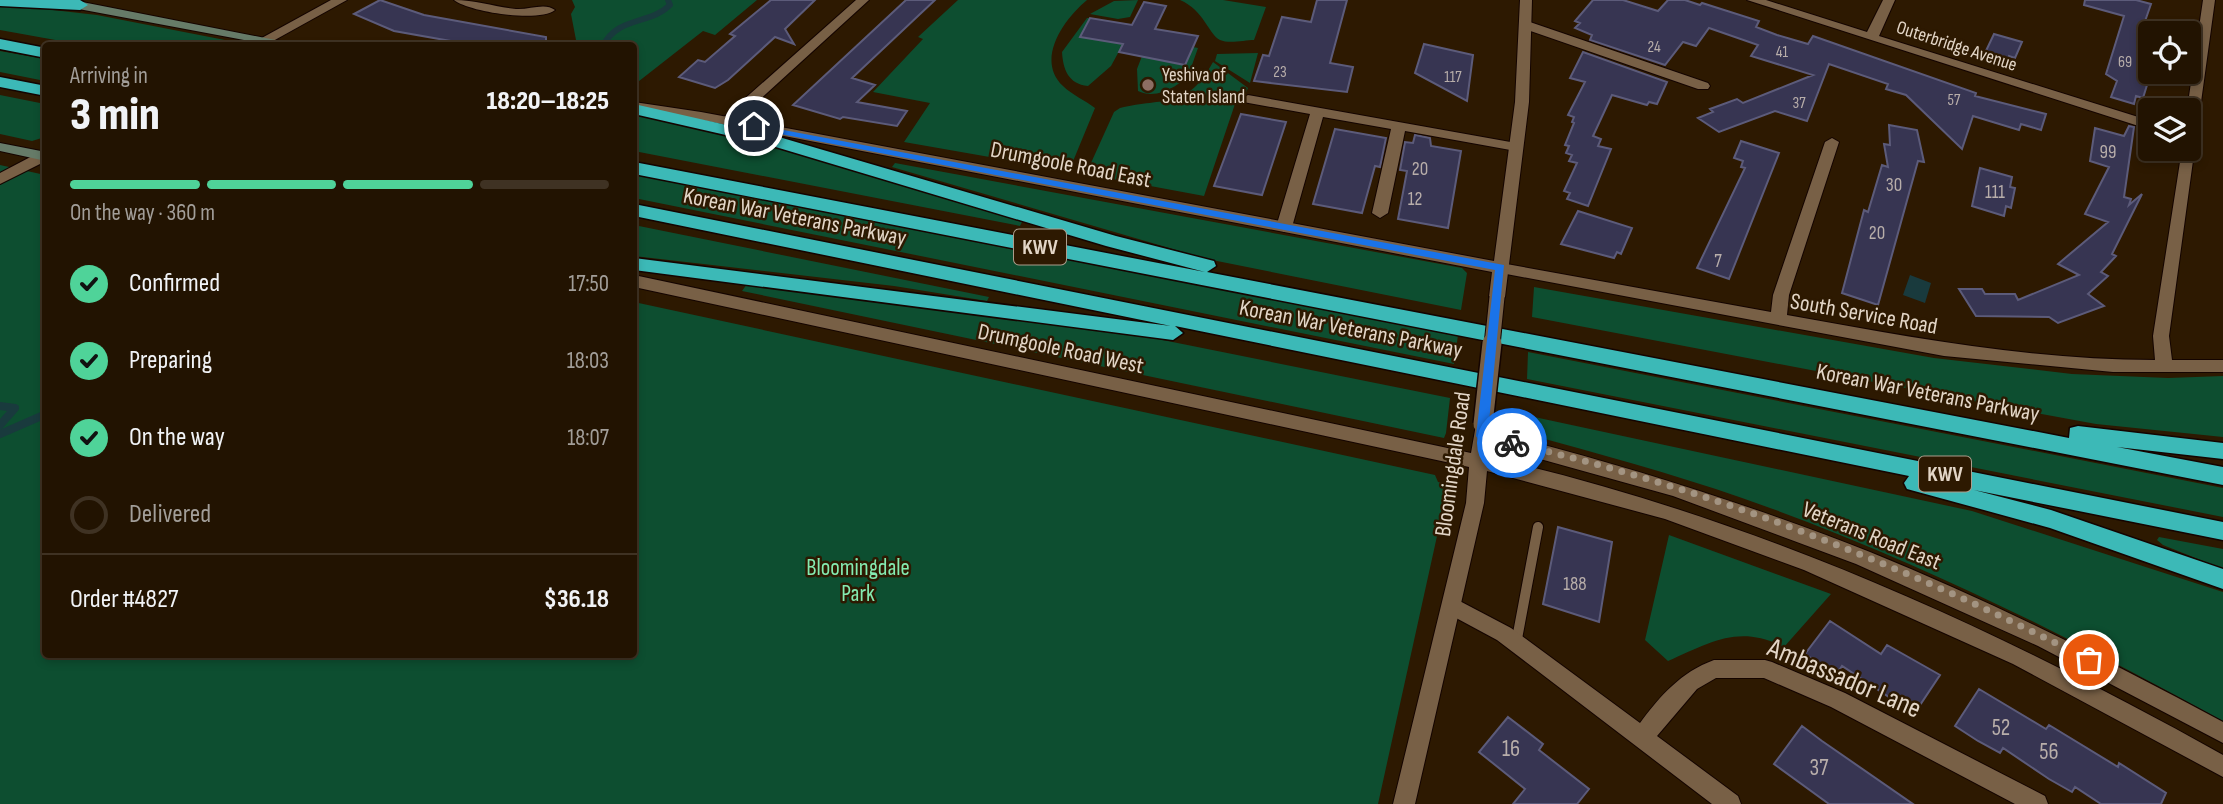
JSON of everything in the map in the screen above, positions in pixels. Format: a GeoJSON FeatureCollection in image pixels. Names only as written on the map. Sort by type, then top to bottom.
{"type":"FeatureCollection","features":[{"type":"Feature","properties":{"kind":"highway"},"geometry":{"type":"LineString","coordinates":[[0,1],[79,5]]}},
{"type":"Feature","properties":{"kind":"highway"},"geometry":{"type":"LineString","coordinates":[[0,44],[42,52]]}},
{"type":"Feature","properties":{"kind":"highway"},"geometry":{"type":"LineString","coordinates":[[0,82],[42,90]]}},
{"type":"Feature","properties":{"kind":"highway"},"geometry":{"type":"LineString","coordinates":[[637,109],[773,141],[1114,242],[1446,326]]}},
{"type":"Feature","properties":{"kind":"highway","name":"Korean War Veterans Parkway"},"geometry":{"type":"LineString","coordinates":[[637,168],[2223,476]]}},
{"type":"Feature","properties":{"kind":"highway","name":"Korean War Veterans Parkway"},"geometry":{"type":"LineString","coordinates":[[637,211],[2223,530]]}},
{"type":"Feature","properties":{"kind":"highway"},"geometry":{"type":"LineString","coordinates":[[637,264],[1082,319],[1214,340],[1372,359]]}},
{"type":"Feature","properties":{"kind":"highway"},"geometry":{"type":"LineString","coordinates":[[1809,395],[2098,437],[2223,451]]}},
{"type":"Feature","properties":{"kind":"highway"},"geometry":{"type":"LineString","coordinates":[[1666,418],[1861,471],[2005,505],[2100,534],[2223,579]]}},
{"type":"Feature","properties":{"kind":"main road"},"geometry":{"type":"LineString","coordinates":[[52,0],[259,42]]}},
{"type":"Feature","properties":{"kind":"main road"},"geometry":{"type":"LineString","coordinates":[[0,147],[42,155]]}},
{"type":"Feature","properties":{"kind":"street"},"geometry":{"type":"LineString","coordinates":[[259,42],[341,0]]}},
{"type":"Feature","properties":{"kind":"street"},"geometry":{"type":"LineString","coordinates":[[460,0],[517,13],[549,10]]}},
{"type":"Feature","properties":{"kind":"street"},"geometry":{"type":"LineString","coordinates":[[728,121],[863,0]]}},
{"type":"Feature","properties":{"kind":"street","name":"Bloomingdale Road"},"geometry":{"type":"LineString","coordinates":[[1404,804],[1475,503],[1516,147],[1527,25],[1526,0]]}},
{"type":"Feature","properties":{"kind":"street","name":"Outerbridge Avenue"},"geometry":{"type":"LineString","coordinates":[[1753,0],[2138,122]]}},
{"type":"Feature","properties":{"kind":"street"},"geometry":{"type":"LineString","coordinates":[[1871,37],[1889,0]]}},
{"type":"Feature","properties":{"kind":"street"},"geometry":{"type":"LineString","coordinates":[[2196,98],[2209,0]]}},
{"type":"Feature","properties":{"kind":"street"},"geometry":{"type":"LineString","coordinates":[[1527,25],[1703,86]]}},
{"type":"Feature","properties":{"kind":"street"},"geometry":{"type":"LineString","coordinates":[[1248,99],[1516,147]]}},
{"type":"Feature","properties":{"kind":"street","name":"Drumgoole Road East"},"geometry":{"type":"LineString","coordinates":[[637,108],[728,121],[1501,268]]}},
{"type":"Feature","properties":{"kind":"street"},"geometry":{"type":"LineString","coordinates":[[1284,227],[1318,111]]}},
{"type":"Feature","properties":{"kind":"street"},"geometry":{"type":"LineString","coordinates":[[1380,214],[1399,126]]}},
{"type":"Feature","properties":{"kind":"street"},"geometry":{"type":"LineString","coordinates":[[1777,321],[1781,295],[1832,142]]}},
{"type":"Feature","properties":{"kind":"street"},"geometry":{"type":"LineString","coordinates":[[0,179],[42,158]]}},
{"type":"Feature","properties":{"kind":"street"},"geometry":{"type":"LineString","coordinates":[[2164,367],[2161,335],[2187,161]]}},
{"type":"Feature","properties":{"kind":"street","name":"South Service Road"},"geometry":{"type":"LineString","coordinates":[[1501,268],[1777,321],[1983,355],[2113,366],[2223,366]]}},
{"type":"Feature","properties":{"kind":"street","name":"Drumgoole Road West"},"geometry":{"type":"LineString","coordinates":[[637,282],[1479,463]]}},
{"type":"Feature","properties":{"kind":"street","name":"Veterans Road East"},"geometry":{"type":"LineString","coordinates":[[1483,430],[1674,488],[1857,554],[2072,652],[2223,733]]}},
{"type":"Feature","properties":{"kind":"street"},"geometry":{"type":"LineString","coordinates":[[1479,463],[1661,510],[1847,578],[2048,671],[2223,767]]}},
{"type":"Feature","properties":{"kind":"street"},"geometry":{"type":"LineString","coordinates":[[1452,606],[1516,643],[1730,804]]}},
{"type":"Feature","properties":{"kind":"street","name":"Ambassador Lane"},"geometry":{"type":"LineString","coordinates":[[1642,738],[1662,711],[1690,682],[1714,669],[1765,669],[1838,700],[2037,804]]}},
{"type":"Feature","properties":{"kind":"lane"},"geometry":{"type":"LineString","coordinates":[[1516,643],[1538,527]]}},
{"type":"Feature","properties":{"kind":"green space"},"geometry":{"type":"Polygon","coordinates":[[[572,0],[757,0],[715,35],[703,31],[637,83],[637,42],[574,42],[576,40],[571,14],[575,7],[572,0]]]}},
{"type":"Feature","properties":{"kind":"green space"},"geometry":{"type":"Polygon","coordinates":[[[958,0],[1087,0],[1062,29],[1052,52],[1055,76],[1070,92],[1095,108],[1069,171],[904,142],[930,103],[873,92],[923,39],[918,37],[958,0]]]}},
{"type":"Feature","properties":{"kind":"green space"},"geometry":{"type":"Polygon","coordinates":[[[1138,0],[1130,17],[1118,19],[1090,14],[1114,1],[1138,0]]]}},
{"type":"Feature","properties":{"kind":"green space"},"geometry":{"type":"Polygon","coordinates":[[[1180,0],[1223,0],[1266,7],[1254,40],[1228,42],[1216,37],[1195,10],[1180,0]]]}},
{"type":"Feature","properties":{"kind":"green space"},"geometry":{"type":"Polygon","coordinates":[[[0,4],[97,15],[225,40],[66,42],[0,30],[0,4]]]}},
{"type":"Feature","properties":{"kind":"green space"},"geometry":{"type":"Polygon","coordinates":[[[1087,18],[1090,18],[1080,37],[1123,44],[1111,66],[1088,86],[1071,79],[1062,52],[1087,18]]]}},
{"type":"Feature","properties":{"kind":"green space"},"geometry":{"type":"Polygon","coordinates":[[[1198,48],[1192,65],[1195,70],[1183,81],[1169,90],[1153,94],[1138,91],[1137,69],[1142,56],[1198,48]]]}},
{"type":"Feature","properties":{"kind":"green space"},"geometry":{"type":"Polygon","coordinates":[[[0,51],[42,58],[42,80],[0,72],[0,51]]]}},
{"type":"Feature","properties":{"kind":"green space"},"geometry":{"type":"Polygon","coordinates":[[[1258,53],[1250,83],[1215,61],[1217,54],[1258,53]]]}},
{"type":"Feature","properties":{"kind":"green space"},"geometry":{"type":"Polygon","coordinates":[[[1213,62],[1248,88],[1241,105],[1235,104],[1204,196],[1086,174],[1114,112],[1120,108],[1184,95],[1194,88],[1213,62]]]}},
{"type":"Feature","properties":{"kind":"green space"},"geometry":{"type":"Polygon","coordinates":[[[0,95],[42,103],[42,138],[32,141],[0,134],[0,95]]]}},
{"type":"Feature","properties":{"kind":"green space"},"geometry":{"type":"Polygon","coordinates":[[[637,116],[765,142],[1022,222],[1020,226],[637,152],[637,116]]]}},
{"type":"Feature","properties":{"kind":"green space"},"geometry":{"type":"Polygon","coordinates":[[[895,163],[1462,268],[1467,273],[1461,310],[1207,259],[892,167],[895,163]]]}},
{"type":"Feature","properties":{"kind":"green space","name":"Bloomingdale Park"},"geometry":{"type":"Polygon","coordinates":[[[0,165],[42,174],[42,658],[637,658],[637,303],[1435,475],[1438,482],[1446,484],[1441,518],[1378,804],[0,804],[0,165]]]}},
{"type":"Feature","properties":{"kind":"green space"},"geometry":{"type":"Polygon","coordinates":[[[637,175],[1458,335],[1454,364],[637,199],[637,175]]]}},
{"type":"Feature","properties":{"kind":"green space"},"geometry":{"type":"Polygon","coordinates":[[[637,226],[989,297],[987,301],[894,286],[637,256],[637,226]]]}},
{"type":"Feature","properties":{"kind":"green space"},"geometry":{"type":"Polygon","coordinates":[[[747,284],[1098,327],[1450,398],[1446,433],[1444,438],[742,291],[747,284]]]}},
{"type":"Feature","properties":{"kind":"green space"},"geometry":{"type":"Polygon","coordinates":[[[1534,287],[1934,358],[2072,374],[2168,378],[2223,376],[2223,437],[2096,424],[1532,317],[1534,287]]]}},
{"type":"Feature","properties":{"kind":"green space"},"geometry":{"type":"Polygon","coordinates":[[[1528,352],[2223,488],[2223,517],[1527,379],[1528,352]]]}},
{"type":"Feature","properties":{"kind":"green space"},"geometry":{"type":"Polygon","coordinates":[[[1525,415],[1972,511],[2223,592],[2223,721],[2047,628],[1866,545],[1742,498],[1523,433],[1525,415]]]}},
{"type":"Feature","properties":{"kind":"green space"},"geometry":{"type":"Polygon","coordinates":[[[1669,535],[1831,594],[1784,647],[1768,640],[1739,636],[1712,642],[1668,661],[1645,640],[1669,535]]]}},
{"type":"Feature","properties":{"kind":"green space"},"geometry":{"type":"Polygon","coordinates":[[[2159,537],[2223,549],[2223,569],[2163,545],[2157,540],[2159,537]]]}},
{"type":"Feature","properties":{"kind":"water"},"geometry":{"type":"Polygon","coordinates":[[[1910,275],[1931,283],[1925,303],[1903,295],[1910,275]]]}},
{"type":"Feature","properties":{"kind":"building"},"geometry":{"type":"Polygon","coordinates":[[[380,0],[424,15],[546,37],[546,42],[456,42],[394,31],[354,14],[380,0]]]}},
{"type":"Feature","properties":{"kind":"building"},"geometry":{"type":"Polygon","coordinates":[[[771,0],[815,0],[785,29],[794,44],[775,37],[728,80],[715,88],[679,77],[698,60],[705,62],[735,36],[730,34],[771,0]]]}},
{"type":"Feature","properties":{"kind":"building"},"geometry":{"type":"Polygon","coordinates":[[[906,0],[935,0],[852,78],[875,85],[857,102],[907,111],[897,126],[843,117],[840,119],[793,105],[906,0]]]}},
{"type":"Feature","properties":{"kind":"building"},"geometry":{"type":"Polygon","coordinates":[[[1317,0],[1347,0],[1330,63],[1353,67],[1347,92],[1254,81],[1263,55],[1269,56],[1282,17],[1311,22],[1317,0]]]}},
{"type":"Feature","properties":{"kind":"building"},"geometry":{"type":"Polygon","coordinates":[[[1593,0],[1623,0],[1658,11],[1668,0],[1685,0],[1700,5],[1702,3],[1759,21],[1756,27],[1777,35],[1808,44],[1813,36],[1976,93],[1975,96],[2046,114],[2041,130],[2021,124],[2019,130],[1973,116],[1962,149],[1906,95],[1886,89],[1888,84],[1829,64],[1807,121],[1775,111],[1719,132],[1698,118],[1713,112],[1710,109],[1737,99],[1743,103],[1813,75],[1751,56],[1758,45],[1709,28],[1696,46],[1683,42],[1665,65],[1590,40],[1592,35],[1575,28],[1580,23],[1575,21],[1593,0]]]}},
{"type":"Feature","properties":{"kind":"building"},"geometry":{"type":"Polygon","coordinates":[[[2085,0],[2136,0],[2151,4],[2145,21],[2138,21],[2138,84],[2147,84],[2143,98],[2136,96],[2134,104],[2111,97],[2117,81],[2106,74],[2124,16],[2084,5],[2085,0]]]}},
{"type":"Feature","properties":{"kind":"building"},"geometry":{"type":"Polygon","coordinates":[[[1144,2],[1166,6],[1155,29],[1198,36],[1185,65],[1119,52],[1123,44],[1080,37],[1090,18],[1132,25],[1144,2]]]}},
{"type":"Feature","properties":{"kind":"building"},"geometry":{"type":"Polygon","coordinates":[[[1994,34],[2022,42],[2015,58],[2009,56],[2008,60],[1985,53],[1994,34]]]}},
{"type":"Feature","properties":{"kind":"building"},"geometry":{"type":"Polygon","coordinates":[[[1424,44],[1473,55],[1467,101],[1415,73],[1424,44]]]}},
{"type":"Feature","properties":{"kind":"building"},"geometry":{"type":"Polygon","coordinates":[[[1583,52],[1667,82],[1657,104],[1649,102],[1647,105],[1612,95],[1593,136],[1601,139],[1598,146],[1611,149],[1588,206],[1567,199],[1570,193],[1564,191],[1577,163],[1569,161],[1572,155],[1566,153],[1569,146],[1565,145],[1574,123],[1574,117],[1568,115],[1585,82],[1570,78],[1583,52]]]}},
{"type":"Feature","properties":{"kind":"building"},"geometry":{"type":"Polygon","coordinates":[[[1241,114],[1286,122],[1262,195],[1214,186],[1241,114]]]}},
{"type":"Feature","properties":{"kind":"building"},"geometry":{"type":"Polygon","coordinates":[[[1889,125],[1917,130],[1924,162],[1918,161],[1878,305],[1842,293],[1864,210],[1868,212],[1882,165],[1888,167],[1884,144],[1890,145],[1889,125]]]}},
{"type":"Feature","properties":{"kind":"building"},"geometry":{"type":"Polygon","coordinates":[[[2129,126],[2134,127],[2124,197],[2131,199],[2129,205],[2142,194],[2112,254],[2116,256],[2101,272],[2108,276],[2088,294],[2104,306],[2058,323],[2049,317],[1976,316],[1959,289],[1982,289],[1985,294],[2015,294],[2018,300],[2079,275],[2058,264],[2108,222],[2085,214],[2109,167],[2090,161],[2095,128],[2124,136],[2129,126]]]}},
{"type":"Feature","properties":{"kind":"building"},"geometry":{"type":"Polygon","coordinates":[[[1335,129],[1386,138],[1380,167],[1375,166],[1362,213],[1313,204],[1335,129]]]}},
{"type":"Feature","properties":{"kind":"building"},"geometry":{"type":"Polygon","coordinates":[[[1415,135],[1430,138],[1431,146],[1461,151],[1448,228],[1398,219],[1407,171],[1400,170],[1405,142],[1413,143],[1415,135]]]}},
{"type":"Feature","properties":{"kind":"building"},"geometry":{"type":"Polygon","coordinates":[[[1741,141],[1779,153],[1729,279],[1697,268],[1745,168],[1741,167],[1743,161],[1734,158],[1741,141]]]}},
{"type":"Feature","properties":{"kind":"building"},"geometry":{"type":"Polygon","coordinates":[[[1980,168],[2012,177],[2010,187],[2015,188],[2011,208],[2006,206],[2004,216],[1972,206],[1980,168]]]}},
{"type":"Feature","properties":{"kind":"building"},"geometry":{"type":"Polygon","coordinates":[[[1578,211],[1632,228],[1621,254],[1617,252],[1614,258],[1561,244],[1578,211]]]}},
{"type":"Feature","properties":{"kind":"building"},"geometry":{"type":"Polygon","coordinates":[[[1558,527],[1612,542],[1599,622],[1543,604],[1558,527]]]}},
{"type":"Feature","properties":{"kind":"building"},"geometry":{"type":"Polygon","coordinates":[[[1830,621],[1881,654],[1887,645],[1940,675],[1916,711],[1842,666],[1836,675],[1805,654],[1830,621]]]}},
{"type":"Feature","properties":{"kind":"building"},"geometry":{"type":"Polygon","coordinates":[[[1979,689],[2046,729],[2049,725],[2118,767],[2119,763],[2166,793],[2161,804],[2101,804],[2075,787],[2072,792],[2049,779],[2003,748],[2000,753],[1978,741],[1955,726],[1979,689]]]}},
{"type":"Feature","properties":{"kind":"building"},"geometry":{"type":"Polygon","coordinates":[[[1508,717],[1543,744],[1539,750],[1589,789],[1577,804],[1513,804],[1525,789],[1479,752],[1508,717]]]}},
{"type":"Feature","properties":{"kind":"building"},"geometry":{"type":"Polygon","coordinates":[[[1802,726],[1913,804],[1829,804],[1774,764],[1802,726]]]}},
{"type":"Feature","properties":{"kind":"waterway"},"geometry":{"type":"LineString","coordinates":[[605,42],[609,36],[626,25],[662,11],[670,5],[668,0]]}},
{"type":"Feature","properties":{"kind":"waterway"},"geometry":{"type":"LineString","coordinates":[[0,406],[15,408],[0,425]]}},
{"type":"Feature","properties":{"kind":"waterway"},"geometry":{"type":"LineString","coordinates":[[0,434],[42,416]]}},
{"type":"Feature","properties":{"kind":"way so far"},"geometry":{"type":"LineString","coordinates":[[1512,443],[1663,484],[1799,531],[1919,580],[2089,660]]}},
{"type":"Feature","properties":{"kind":"place","name":"Yeshiva of Staten Island"},"geometry":{"type":"Point","coordinates":[1148,85]}},
{"type":"Feature","properties":{"kind":"route"},"geometry":{"type":"LineString","coordinates":[[754,126],[1501,268],[1482,436],[1512,443]]}}]}
